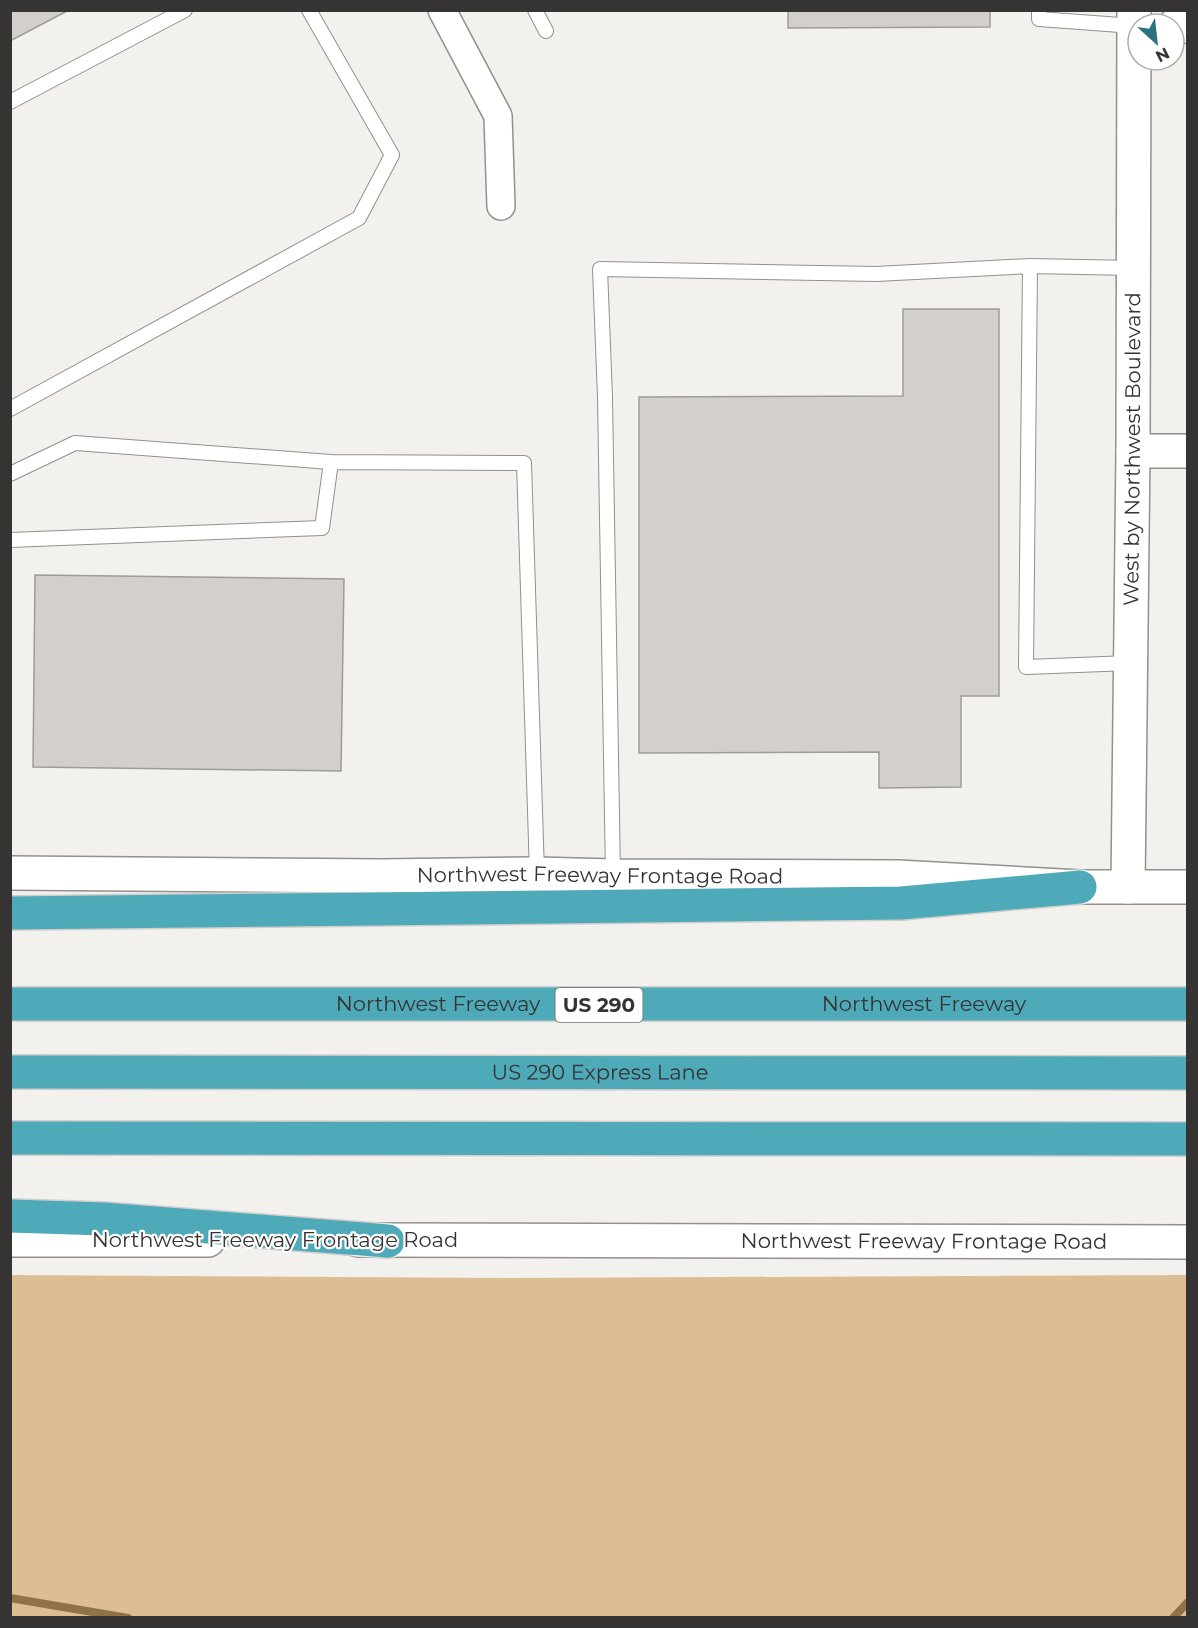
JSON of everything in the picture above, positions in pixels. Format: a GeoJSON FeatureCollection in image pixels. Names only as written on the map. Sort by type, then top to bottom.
{"type":"FeatureCollection","features":[{"type":"Feature","properties":{"kind":"highway"},"geometry":{"type":"LineString","coordinates":[[10,913],[901,903],[1080,887]]}},
{"type":"Feature","properties":{"kind":"highway","name":"Northwest Freeway"},"geometry":{"type":"LineString","coordinates":[[10,1004],[1188,1004]]}},
{"type":"Feature","properties":{"kind":"highway","name":"US 290 Express Lane"},"geometry":{"type":"LineString","coordinates":[[10,1071],[1188,1073]]}},
{"type":"Feature","properties":{"kind":"highway"},"geometry":{"type":"LineString","coordinates":[[10,1138],[1188,1139]]}},
{"type":"Feature","properties":{"kind":"highway"},"geometry":{"type":"LineString","coordinates":[[10,1216],[103,1219],[388,1240]]}},
{"type":"Feature","properties":{"kind":"main road","name":"West by Northwest Boulevard"},"geometry":{"type":"LineString","coordinates":[[1128,887],[1135,72]]}},
{"type":"Feature","properties":{"kind":"main road"},"geometry":{"type":"LineString","coordinates":[[1133,451],[1188,451]]}},
{"type":"Feature","properties":{"kind":"main road","name":"Northwest Freeway Frontage Road"},"geometry":{"type":"LineString","coordinates":[[10,873],[382,876],[537,874],[898,878],[1080,887],[1188,888]]}},
{"type":"Feature","properties":{"kind":"main road","name":"Northwest Freeway Frontage Road"},"geometry":{"type":"LineString","coordinates":[[10,1240],[1188,1242]]}},
{"type":"Feature","properties":{"kind":"street"},"geometry":{"type":"LineString","coordinates":[[442,10],[498,116],[501,206]]}},
{"type":"Feature","properties":{"kind":"lane"},"geometry":{"type":"LineString","coordinates":[[10,102],[186,10]]}},
{"type":"Feature","properties":{"kind":"lane"},"geometry":{"type":"LineString","coordinates":[[10,409],[359,218],[392,155],[309,10]]}},
{"type":"Feature","properties":{"kind":"lane"},"geometry":{"type":"LineString","coordinates":[[535,10],[546,31]]}},
{"type":"Feature","properties":{"kind":"lane"},"geometry":{"type":"LineString","coordinates":[[1039,10],[1039,19],[1126,21]]}},
{"type":"Feature","properties":{"kind":"lane"},"geometry":{"type":"LineString","coordinates":[[613,876],[605,409],[600,269],[876,274],[1030,266],[1133,268]]}},
{"type":"Feature","properties":{"kind":"lane"},"geometry":{"type":"LineString","coordinates":[[1030,266],[1026,667],[1130,663]]}},
{"type":"Feature","properties":{"kind":"lane"},"geometry":{"type":"LineString","coordinates":[[10,474],[75,443],[331,462],[524,463],[537,874]]}},
{"type":"Feature","properties":{"kind":"lane"},"geometry":{"type":"LineString","coordinates":[[10,540],[322,528],[331,462]]}},
{"type":"Feature","properties":{"kind":"shaded area"},"geometry":{"type":"Polygon","coordinates":[[[11,1275],[510,1278],[1187,1275],[1187,1617],[11,1617],[11,1275]]]}},
{"type":"Feature","properties":{"kind":"building"},"geometry":{"type":"Polygon","coordinates":[[[10,10],[69,10],[10,41],[10,10]]]}},
{"type":"Feature","properties":{"kind":"building"},"geometry":{"type":"Polygon","coordinates":[[[788,10],[990,10],[990,27],[788,28],[788,10]]]}},
{"type":"Feature","properties":{"kind":"building"},"geometry":{"type":"Polygon","coordinates":[[[903,309],[999,309],[999,696],[961,696],[961,787],[879,788],[879,752],[639,753],[639,397],[903,396],[903,309]]]}},
{"type":"Feature","properties":{"kind":"building"},"geometry":{"type":"Polygon","coordinates":[[[35,575],[344,579],[341,771],[33,767],[35,575]]]}},
{"type":"Feature","properties":{"kind":"waterway"},"geometry":{"type":"LineString","coordinates":[[10,1598],[128,1618]]}},
{"type":"Feature","properties":{"kind":"waterway"},"geometry":{"type":"LineString","coordinates":[[1173,1618],[1188,1602]]}}]}
